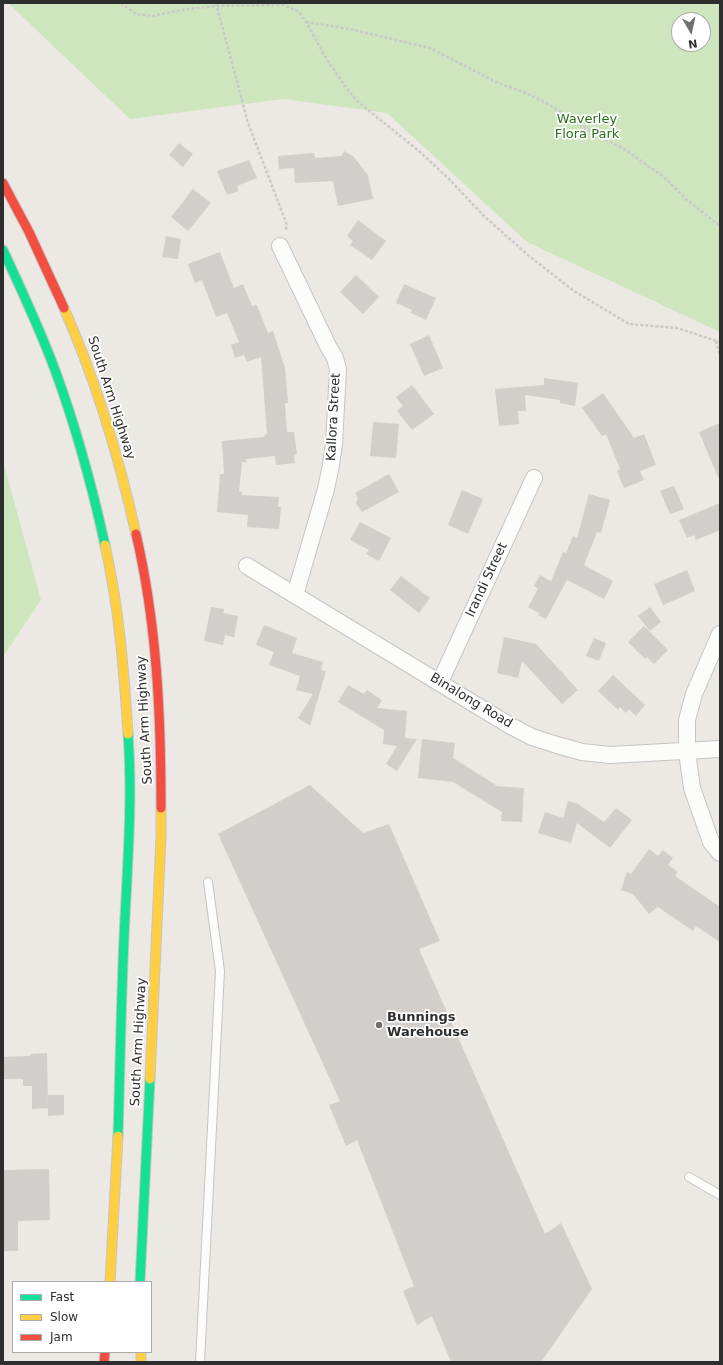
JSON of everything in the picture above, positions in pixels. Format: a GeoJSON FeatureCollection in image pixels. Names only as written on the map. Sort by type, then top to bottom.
{"type":"FeatureCollection","features":[{"type":"Feature","properties":{"kind":"main road","name":"South Arm Highway"},"geometry":{"type":"LineString","coordinates":[[3,183],[53,281],[68,314],[95,385],[117,454],[137,539],[149,603],[161,722],[162,797],[140,1281]]}},
{"type":"Feature","properties":{"kind":"main road","name":"South Arm Highway"},"geometry":{"type":"LineString","coordinates":[[3,250],[17,278],[41,334],[62,388],[82,449],[99,511],[111,571],[120,629],[130,745],[129,819],[117,1150],[110,1281]]}},
{"type":"Feature","properties":{"kind":"street","name":"Kallora Street"},"geometry":{"type":"LineString","coordinates":[[280,246],[335,358],[338,369],[334,444],[331,465],[326,489],[295,595]]}},
{"type":"Feature","properties":{"kind":"street","name":"Irandi Street"},"geometry":{"type":"LineString","coordinates":[[440,682],[534,478]]}},
{"type":"Feature","properties":{"kind":"street","name":"Binalong Road"},"geometry":{"type":"LineString","coordinates":[[247,566],[509,725],[532,737],[582,752],[610,755],[720,749]]}},
{"type":"Feature","properties":{"kind":"street"},"geometry":{"type":"LineString","coordinates":[[720,634],[694,694],[687,720],[686,752],[692,788],[711,842],[720,853]]}},
{"type":"Feature","properties":{"kind":"lane"},"geometry":{"type":"LineString","coordinates":[[200,1362],[220,971],[208,882]]}},
{"type":"Feature","properties":{"kind":"lane"},"geometry":{"type":"LineString","coordinates":[[689,1178],[720,1195]]}},
{"type":"Feature","properties":{"kind":"path"},"geometry":{"type":"LineString","coordinates":[[121,3],[136,14],[153,16],[216,5],[284,5],[298,11],[306,22],[327,60],[358,102],[419,151],[448,178],[484,216],[529,256],[574,290],[629,324],[677,328],[720,342]]}},
{"type":"Feature","properties":{"kind":"path"},"geometry":{"type":"LineString","coordinates":[[216,5],[248,123],[287,225],[280,246]]}},
{"type":"Feature","properties":{"kind":"path"},"geometry":{"type":"LineString","coordinates":[[306,22],[350,29],[430,48],[496,82],[526,93],[548,104],[590,131],[624,148],[664,177],[687,200],[720,226]]}},
{"type":"Feature","properties":{"kind":"path"},"geometry":{"type":"LineString","coordinates":[[716,341],[720,356]]}},
{"type":"Feature","properties":{"kind":"green space","name":"Waverley Flora Park"},"geometry":{"type":"Polygon","coordinates":[[[8,3],[720,3],[720,332],[527,242],[387,113],[283,99],[130,119],[8,3]]]}},
{"type":"Feature","properties":{"kind":"green space"},"geometry":{"type":"Polygon","coordinates":[[[3,461],[41,600],[3,657],[3,461]]]}},
{"type":"Feature","properties":{"kind":"building"},"geometry":{"type":"Polygon","coordinates":[[[179,143],[193,154],[183,167],[169,155],[179,143]]]}},
{"type":"Feature","properties":{"kind":"building"},"geometry":{"type":"Polygon","coordinates":[[[344,151],[353,156],[368,175],[373,199],[338,206],[333,181],[295,183],[294,168],[279,169],[278,156],[314,153],[315,158],[342,156],[344,151]]]}},
{"type":"Feature","properties":{"kind":"building"},"geometry":{"type":"Polygon","coordinates":[[[249,160],[257,178],[237,186],[239,191],[227,195],[217,171],[249,160]]]}},
{"type":"Feature","properties":{"kind":"building"},"geometry":{"type":"Polygon","coordinates":[[[193,189],[211,203],[188,231],[171,217],[193,189]]]}},
{"type":"Feature","properties":{"kind":"building"},"geometry":{"type":"Polygon","coordinates":[[[358,220],[386,241],[372,260],[350,245],[353,241],[347,236],[358,220]]]}},
{"type":"Feature","properties":{"kind":"building"},"geometry":{"type":"Polygon","coordinates":[[[166,236],[181,239],[178,259],[162,257],[166,236]]]}},
{"type":"Feature","properties":{"kind":"building"},"geometry":{"type":"Polygon","coordinates":[[[220,252],[234,288],[243,284],[252,306],[257,305],[268,333],[273,331],[285,368],[288,403],[285,403],[287,432],[294,432],[297,454],[294,455],[295,463],[276,465],[275,456],[246,459],[247,462],[242,462],[239,492],[242,492],[242,495],[279,497],[278,507],[281,507],[279,529],[247,527],[248,515],[217,512],[220,474],[224,474],[222,441],[265,437],[264,435],[267,434],[261,357],[247,362],[244,355],[235,358],[231,345],[239,342],[227,313],[216,317],[202,280],[195,283],[188,264],[220,252]]]}},
{"type":"Feature","properties":{"kind":"building"},"geometry":{"type":"Polygon","coordinates":[[[356,275],[379,297],[363,314],[340,292],[356,275]]]}},
{"type":"Feature","properties":{"kind":"building"},"geometry":{"type":"Polygon","coordinates":[[[404,284],[436,298],[426,320],[411,313],[412,310],[396,303],[404,284]]]}},
{"type":"Feature","properties":{"kind":"building"},"geometry":{"type":"Polygon","coordinates":[[[429,335],[443,368],[424,376],[410,344],[429,335]]]}},
{"type":"Feature","properties":{"kind":"building"},"geometry":{"type":"Polygon","coordinates":[[[544,378],[578,383],[575,406],[560,403],[560,400],[525,395],[526,411],[518,411],[519,424],[499,426],[495,389],[544,385],[544,378]]]}},
{"type":"Feature","properties":{"kind":"building"},"geometry":{"type":"Polygon","coordinates":[[[412,385],[434,414],[412,430],[397,411],[403,406],[396,397],[412,385]]]}},
{"type":"Feature","properties":{"kind":"building"},"geometry":{"type":"Polygon","coordinates":[[[603,393],[634,438],[644,434],[656,465],[640,471],[644,480],[624,488],[617,471],[620,469],[606,434],[602,436],[582,408],[603,393]]]}},
{"type":"Feature","properties":{"kind":"building"},"geometry":{"type":"Polygon","coordinates":[[[373,422],[399,424],[396,458],[370,456],[373,422]]]}},
{"type":"Feature","properties":{"kind":"building"},"geometry":{"type":"Polygon","coordinates":[[[720,423],[720,482],[699,432],[720,423]]]}},
{"type":"Feature","properties":{"kind":"building"},"geometry":{"type":"Polygon","coordinates":[[[389,474],[399,492],[362,512],[356,503],[358,498],[355,493],[389,474]]]}},
{"type":"Feature","properties":{"kind":"building"},"geometry":{"type":"Polygon","coordinates":[[[674,486],[684,509],[670,514],[660,491],[674,486]]]}},
{"type":"Feature","properties":{"kind":"building"},"geometry":{"type":"Polygon","coordinates":[[[462,490],[483,499],[468,534],[448,525],[462,490]]]}},
{"type":"Feature","properties":{"kind":"building"},"geometry":{"type":"Polygon","coordinates":[[[589,494],[610,500],[601,533],[597,532],[584,565],[613,581],[604,599],[567,580],[546,619],[528,607],[538,589],[534,586],[540,575],[551,581],[563,552],[566,553],[573,536],[577,538],[589,494]]]}},
{"type":"Feature","properties":{"kind":"building"},"geometry":{"type":"Polygon","coordinates":[[[720,503],[720,530],[696,540],[694,535],[687,538],[679,520],[720,503]]]}},
{"type":"Feature","properties":{"kind":"building"},"geometry":{"type":"Polygon","coordinates":[[[360,522],[391,538],[379,561],[366,554],[369,550],[350,540],[360,522]]]}},
{"type":"Feature","properties":{"kind":"building"},"geometry":{"type":"Polygon","coordinates":[[[687,570],[695,591],[663,605],[654,584],[687,570]]]}},
{"type":"Feature","properties":{"kind":"building"},"geometry":{"type":"Polygon","coordinates":[[[401,576],[430,598],[419,613],[390,590],[401,576]]]}},
{"type":"Feature","properties":{"kind":"building"},"geometry":{"type":"Polygon","coordinates":[[[211,607],[224,609],[223,613],[238,616],[234,637],[225,635],[223,645],[204,641],[211,607]]]}},
{"type":"Feature","properties":{"kind":"building"},"geometry":{"type":"Polygon","coordinates":[[[650,607],[661,622],[650,631],[638,616],[650,607]]]}},
{"type":"Feature","properties":{"kind":"building"},"geometry":{"type":"Polygon","coordinates":[[[264,625],[297,638],[292,653],[323,662],[321,670],[326,671],[310,726],[298,718],[313,694],[296,690],[300,676],[269,665],[274,652],[256,645],[264,625]]]}},
{"type":"Feature","properties":{"kind":"building"},"geometry":{"type":"Polygon","coordinates":[[[644,626],[668,650],[654,664],[647,657],[645,659],[628,642],[644,626]]]}},
{"type":"Feature","properties":{"kind":"building"},"geometry":{"type":"Polygon","coordinates":[[[504,637],[536,644],[578,690],[562,704],[522,661],[518,678],[497,673],[504,637]]]}},
{"type":"Feature","properties":{"kind":"building"},"geometry":{"type":"Polygon","coordinates":[[[594,638],[606,643],[599,661],[586,656],[594,638]]]}},
{"type":"Feature","properties":{"kind":"building"},"geometry":{"type":"Polygon","coordinates":[[[613,675],[645,705],[636,716],[629,709],[626,713],[620,707],[618,710],[598,691],[613,675]]]}},
{"type":"Feature","properties":{"kind":"building"},"geometry":{"type":"Polygon","coordinates":[[[348,685],[364,694],[367,690],[382,700],[377,708],[407,711],[405,738],[417,739],[397,771],[386,764],[397,746],[383,744],[384,730],[338,702],[348,685]]]}},
{"type":"Feature","properties":{"kind":"building"},"geometry":{"type":"Polygon","coordinates":[[[422,739],[455,743],[453,758],[496,785],[495,786],[524,788],[522,822],[501,821],[502,812],[453,782],[418,778],[422,739]]]}},
{"type":"Feature","properties":{"kind":"building","name":"Bunnings Warehouse"},"geometry":{"type":"Polygon","coordinates":[[[310,785],[363,833],[389,824],[440,941],[419,949],[545,1234],[561,1223],[592,1289],[541,1362],[451,1362],[432,1316],[417,1325],[403,1291],[414,1286],[357,1140],[346,1146],[329,1105],[340,1101],[218,834],[310,785]]]}},
{"type":"Feature","properties":{"kind":"building"},"geometry":{"type":"Polygon","coordinates":[[[568,801],[578,804],[604,822],[616,808],[632,820],[610,848],[577,823],[571,843],[538,833],[545,812],[563,818],[568,801]]]}},
{"type":"Feature","properties":{"kind":"building"},"geometry":{"type":"Polygon","coordinates":[[[649,849],[658,856],[663,850],[673,858],[668,865],[678,872],[675,876],[720,907],[720,942],[696,926],[693,931],[658,907],[649,914],[633,894],[621,890],[627,872],[631,874],[649,849]]]}},
{"type":"Feature","properties":{"kind":"building"},"geometry":{"type":"Polygon","coordinates":[[[47,1053],[48,1108],[32,1109],[32,1086],[23,1086],[23,1079],[3,1079],[3,1057],[30,1056],[30,1054],[47,1053]]]}},
{"type":"Feature","properties":{"kind":"building"},"geometry":{"type":"Polygon","coordinates":[[[48,1095],[64,1095],[64,1115],[48,1116],[48,1095]]]}},
{"type":"Feature","properties":{"kind":"building"},"geometry":{"type":"Polygon","coordinates":[[[49,1169],[50,1220],[18,1221],[18,1251],[3,1251],[3,1170],[49,1169]]]}},
{"type":"Feature","properties":{"kind":"traffic: fast"},"geometry":{"type":"LineString","coordinates":[[3,250],[37,324],[63,391],[83,457],[105,545]]}},
{"type":"Feature","properties":{"kind":"traffic: fast"},"geometry":{"type":"LineString","coordinates":[[118,1136],[123,963],[130,810],[128,734]]}},
{"type":"Feature","properties":{"kind":"traffic: fast"},"geometry":{"type":"LineString","coordinates":[[140,1281],[150,1079]]}},
{"type":"Feature","properties":{"kind":"traffic: slow"},"geometry":{"type":"LineString","coordinates":[[64,308],[76,336],[106,420],[122,476],[136,534]]}},
{"type":"Feature","properties":{"kind":"traffic: slow"},"geometry":{"type":"LineString","coordinates":[[105,545],[114,592],[123,663],[128,734]]}},
{"type":"Feature","properties":{"kind":"traffic: slow"},"geometry":{"type":"LineString","coordinates":[[150,1079],[161,808]]}},
{"type":"Feature","properties":{"kind":"traffic: slow"},"geometry":{"type":"LineString","coordinates":[[110,1281],[118,1136]]}},
{"type":"Feature","properties":{"kind":"traffic: slow"},"geometry":{"type":"LineString","coordinates":[[141,1353],[141,1362]]}},
{"type":"Feature","properties":{"kind":"traffic: jam"},"geometry":{"type":"LineString","coordinates":[[3,183],[29,232],[64,308]]}},
{"type":"Feature","properties":{"kind":"traffic: jam"},"geometry":{"type":"LineString","coordinates":[[136,534],[149,602],[153,636],[159,705],[161,808]]}},
{"type":"Feature","properties":{"kind":"traffic: jam"},"geometry":{"type":"LineString","coordinates":[[104,1362],[105,1353]]}},
{"type":"Feature","properties":{"kind":"place","name":"Bunnings Warehouse"},"geometry":{"type":"Point","coordinates":[379,1025]}}]}
